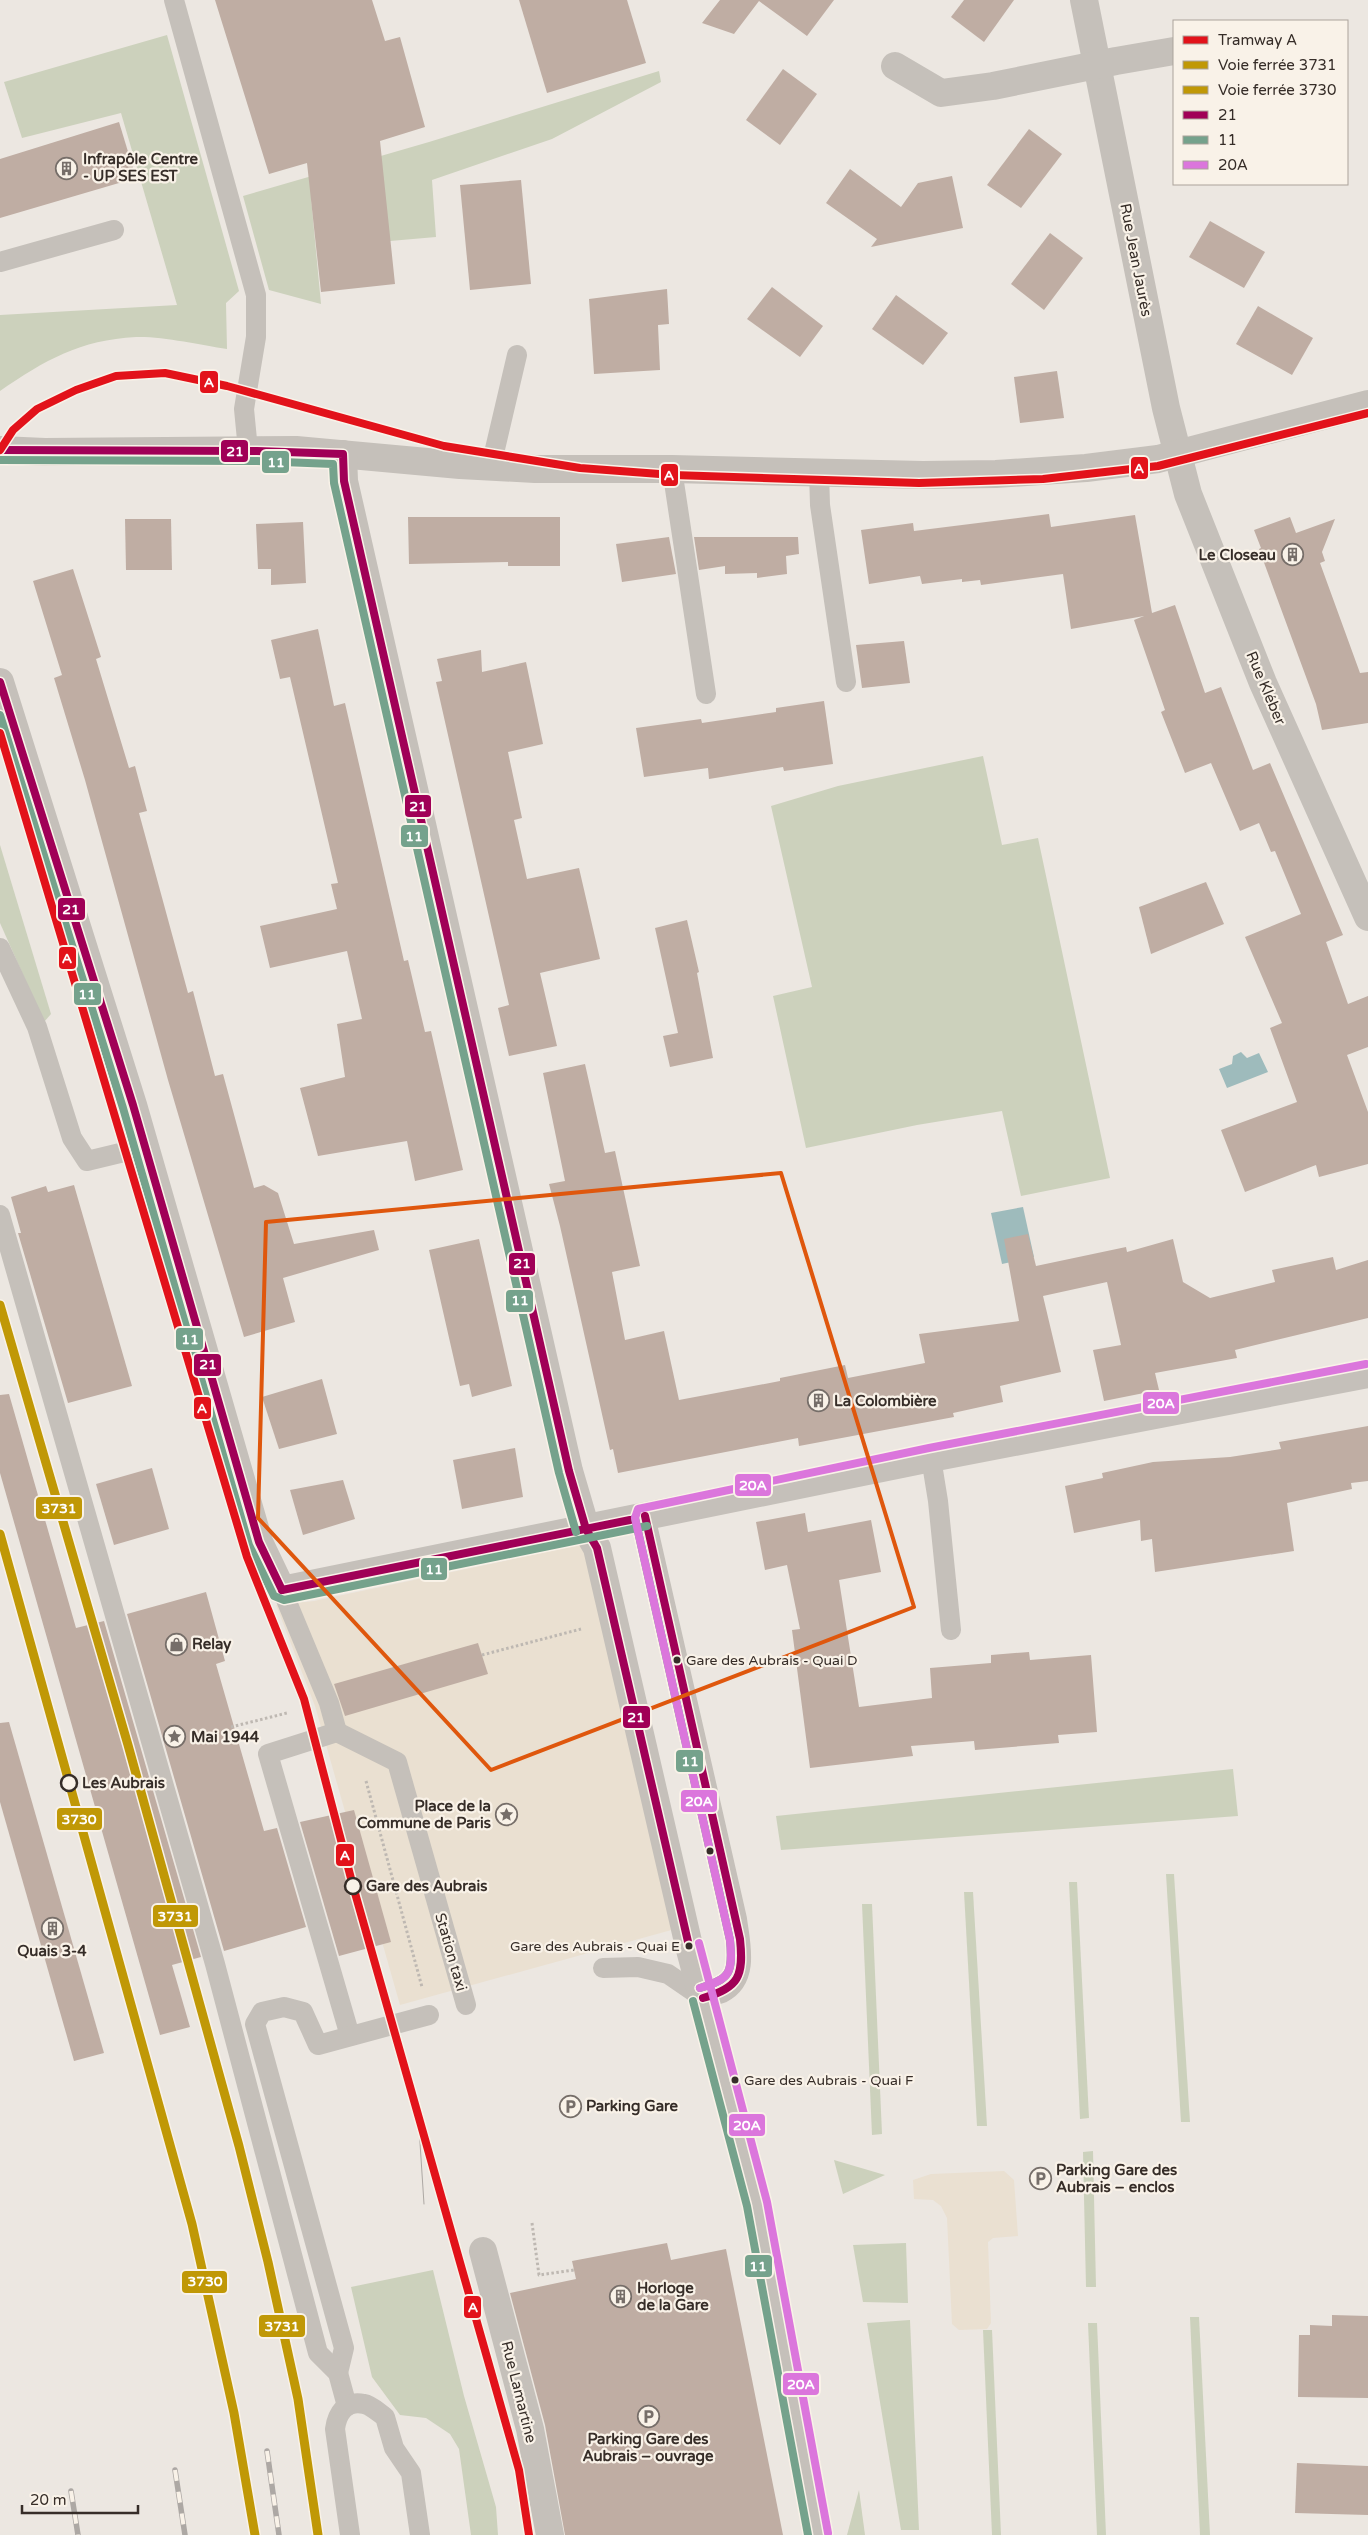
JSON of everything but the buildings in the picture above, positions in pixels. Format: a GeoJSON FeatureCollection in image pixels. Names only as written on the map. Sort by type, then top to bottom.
{"type":"FeatureCollection","features":[{"type":"Feature","properties":{"kind":"street","name":"Rue Jean Jaurès"},"geometry":{"type":"LineString","coordinates":[[1084,0],[1177,454]]}},
{"type":"Feature","properties":{"kind":"street"},"geometry":{"type":"LineString","coordinates":[[895,66],[941,93],[993,86],[1097,64],[1173,51]]}},
{"type":"Feature","properties":{"kind":"street"},"geometry":{"type":"LineString","coordinates":[[0,450],[45,452],[248,450],[343,454],[535,469],[672,469],[923,476],[996,474],[1086,468],[1177,454],[1368,404]]}},
{"type":"Feature","properties":{"kind":"street"},"geometry":{"type":"LineString","coordinates":[[343,454],[344,481],[348,500],[565,1451],[586,1529],[597,1548],[689,1946],[756,2204],[818,2535]]}},
{"type":"Feature","properties":{"kind":"street","name":"Rue Kléber"},"geometry":{"type":"LineString","coordinates":[[1177,454],[1188,494],[1263,683],[1368,917]]}},
{"type":"Feature","properties":{"kind":"street"},"geometry":{"type":"LineString","coordinates":[[0,682],[145,1147],[259,1542],[282,1590],[931,1458],[1368,1374]]}},
{"type":"Feature","properties":{"kind":"street","name":"Rue Lamartine"},"geometry":{"type":"LineString","coordinates":[[483,2250],[530,2429],[550,2535]]}},
{"type":"Feature","properties":{"kind":"lane"},"geometry":{"type":"LineString","coordinates":[[174,0],[256,295],[256,336],[244,409],[248,450]]}},
{"type":"Feature","properties":{"kind":"lane"},"geometry":{"type":"LineString","coordinates":[[0,262],[114,230]]}},
{"type":"Feature","properties":{"kind":"lane"},"geometry":{"type":"LineString","coordinates":[[491,466],[517,355]]}},
{"type":"Feature","properties":{"kind":"lane"},"geometry":{"type":"LineString","coordinates":[[672,469],[706,694]]}},
{"type":"Feature","properties":{"kind":"lane"},"geometry":{"type":"LineString","coordinates":[[819,472],[820,505],[846,682]]}},
{"type":"Feature","properties":{"kind":"lane"},"geometry":{"type":"LineString","coordinates":[[0,948],[38,1028],[72,1138],[87,1161],[145,1147]]}},
{"type":"Feature","properties":{"kind":"lane"},"geometry":{"type":"LineString","coordinates":[[0,1215],[212,1955],[318,2353],[338,2373]]}},
{"type":"Feature","properties":{"kind":"lane"},"geometry":{"type":"LineString","coordinates":[[931,1458],[938,1501],[951,1630]]}},
{"type":"Feature","properties":{"kind":"lane"},"geometry":{"type":"LineString","coordinates":[[604,1968],[638,1967],[668,1974],[703,1998],[722,1992],[737,1979],[741,1955],[737,1919],[645,1516]]}},
{"type":"Feature","properties":{"kind":"lane"},"geometry":{"type":"LineString","coordinates":[[282,1590],[329,1703],[337,1732],[268,1754],[350,2036]]}},
{"type":"Feature","properties":{"kind":"lane","name":"Station taxi"},"geometry":{"type":"LineString","coordinates":[[337,1732],[397,1762],[466,2005]]}},
{"type":"Feature","properties":{"kind":"lane"},"geometry":{"type":"LineString","coordinates":[[347,2406],[338,2373],[344,2348],[254,2024],[262,2012],[284,2007],[303,2012],[318,2045],[429,2015]]}},
{"type":"Feature","properties":{"kind":"lane"},"geometry":{"type":"LineString","coordinates":[[350,2535],[335,2429],[337,2415],[347,2406],[364,2404],[385,2417],[394,2448],[411,2473],[420,2535]]}},
{"type":"Feature","properties":{"kind":"path"},"geometry":{"type":"LineString","coordinates":[[482,1655],[589,1626]]}},
{"type":"Feature","properties":{"kind":"path"},"geometry":{"type":"LineString","coordinates":[[231,1728],[329,1703]]}},
{"type":"Feature","properties":{"kind":"path"},"geometry":{"type":"LineString","coordinates":[[355,1742],[429,2015]]}},
{"type":"Feature","properties":{"kind":"path"},"geometry":{"type":"LineString","coordinates":[[532,2224],[539,2275],[574,2270]]}},
{"type":"Feature","properties":{"kind":"highlighted area"},"geometry":{"type":"Polygon","coordinates":[[[781,1173],[914,1607],[491,1770],[258,1518],[266,1222],[781,1173]]]}},
{"type":"Feature","properties":{"kind":"green space"},"geometry":{"type":"Polygon","coordinates":[[[167,35],[239,291],[226,303],[227,349],[157,338],[136,337],[97,342],[48,361],[0,391],[0,315],[177,305],[121,113],[22,138],[4,82],[167,35]]]}},
{"type":"Feature","properties":{"kind":"green space"},"geometry":{"type":"Polygon","coordinates":[[[659,71],[661,82],[552,139],[432,180],[436,237],[390,241],[311,198],[321,304],[269,290],[243,196],[429,142],[659,71]]]}},
{"type":"Feature","properties":{"kind":"green space"},"geometry":{"type":"Polygon","coordinates":[[[983,756],[1002,845],[1038,838],[1110,1178],[1021,1196],[1002,1111],[917,1125],[806,1148],[773,996],[812,987],[771,806],[838,786],[983,756]]]}},
{"type":"Feature","properties":{"kind":"green space"},"geometry":{"type":"Polygon","coordinates":[[[0,845],[51,1014],[44,1022],[0,923],[0,845]]]}},
{"type":"Feature","properties":{"kind":"green space"},"geometry":{"type":"Polygon","coordinates":[[[1233,1769],[1238,1816],[781,1850],[776,1816],[1233,1769]]]}},
{"type":"Feature","properties":{"kind":"green space"},"geometry":{"type":"Polygon","coordinates":[[[1166,1874],[1174,1874],[1190,2122],[1181,2122],[1166,1874]]]}},
{"type":"Feature","properties":{"kind":"green space"},"geometry":{"type":"Polygon","coordinates":[[[1069,1882],[1077,1882],[1089,2118],[1080,2119],[1069,1882]]]}},
{"type":"Feature","properties":{"kind":"green space"},"geometry":{"type":"Polygon","coordinates":[[[964,1892],[973,1892],[987,2126],[977,2126],[964,1892]]]}},
{"type":"Feature","properties":{"kind":"green space"},"geometry":{"type":"Polygon","coordinates":[[[862,1904],[872,1904],[882,2134],[872,2135],[862,1904]]]}},
{"type":"Feature","properties":{"kind":"green space"},"geometry":{"type":"Polygon","coordinates":[[[1093,2151],[1096,2287],[1086,2287],[1083,2152],[1093,2151]]]}},
{"type":"Feature","properties":{"kind":"green space"},"geometry":{"type":"Polygon","coordinates":[[[834,2160],[885,2175],[843,2194],[834,2160]]]}},
{"type":"Feature","properties":{"kind":"green space"},"geometry":{"type":"Polygon","coordinates":[[[906,2243],[908,2303],[863,2302],[853,2245],[906,2243]]]}},
{"type":"Feature","properties":{"kind":"green space"},"geometry":{"type":"Polygon","coordinates":[[[433,2270],[464,2396],[496,2507],[498,2535],[471,2535],[459,2449],[450,2434],[426,2418],[400,2415],[372,2377],[351,2287],[433,2270]]]}},
{"type":"Feature","properties":{"kind":"green space"},"geometry":{"type":"Polygon","coordinates":[[[1190,2317],[1199,2317],[1210,2535],[1200,2535],[1190,2317]]]}},
{"type":"Feature","properties":{"kind":"green space"},"geometry":{"type":"Polygon","coordinates":[[[910,2320],[919,2530],[901,2530],[867,2323],[910,2320]]]}},
{"type":"Feature","properties":{"kind":"green space"},"geometry":{"type":"Polygon","coordinates":[[[1088,2323],[1097,2323],[1106,2535],[1097,2535],[1088,2323]]]}},
{"type":"Feature","properties":{"kind":"green space"},"geometry":{"type":"Polygon","coordinates":[[[983,2330],[992,2330],[1001,2535],[992,2535],[983,2330]]]}},
{"type":"Feature","properties":{"kind":"green space"},"geometry":{"type":"Polygon","coordinates":[[[859,2490],[865,2535],[847,2535],[859,2490]]]}},
{"type":"Feature","properties":{"kind":"shaded area","name":"Place de la Commune de Paris"},"geometry":{"type":"Polygon","coordinates":[[[603,1540],[693,1924],[400,2005],[315,1706],[276,1605],[314,1601],[603,1540]]]}},
{"type":"Feature","properties":{"kind":"shaded area"},"geometry":{"type":"Polygon","coordinates":[[[1004,2171],[1014,2180],[1018,2236],[993,2238],[988,2242],[991,2323],[987,2329],[959,2330],[952,2324],[947,2218],[941,2206],[933,2200],[914,2199],[913,2180],[931,2174],[1004,2171]]]}},
{"type":"Feature","properties":{"kind":"water"},"geometry":{"type":"Polygon","coordinates":[[[1241,1052],[1247,1058],[1259,1053],[1268,1072],[1227,1088],[1219,1069],[1232,1064],[1233,1056],[1241,1052]]]}},
{"type":"Feature","properties":{"kind":"water"},"geometry":{"type":"Polygon","coordinates":[[[1023,1207],[1034,1257],[1002,1264],[991,1213],[1023,1207]]]}},
{"type":"Feature","properties":{"kind":"tram line","name":"A"},"geometry":{"type":"LineString","coordinates":[[0,450],[13,430],[37,409],[76,390],[116,376],[165,373],[227,386],[444,446],[580,468],[673,475],[919,483],[1043,479],[1158,466],[1368,413]]}},
{"type":"Feature","properties":{"kind":"tram line","name":"A"},"geometry":{"type":"LineString","coordinates":[[0,733],[247,1557],[304,1699],[353,1886],[519,2470],[529,2535]]}},
{"type":"Feature","properties":{"kind":"tram line"},"geometry":{"type":"LineString","coordinates":[[418,2112],[424,2204]]}},
{"type":"Feature","properties":{"kind":"railway"},"geometry":{"type":"LineString","coordinates":[[267,2451],[279,2535]]}},
{"type":"Feature","properties":{"kind":"railway"},"geometry":{"type":"LineString","coordinates":[[175,2470],[185,2535]]}},
{"type":"Feature","properties":{"kind":"railway"},"geometry":{"type":"LineString","coordinates":[[71,2491],[78,2535]]}},
{"type":"Feature","properties":{"kind":"rail line","name":"3731"},"geometry":{"type":"LineString","coordinates":[[0,1305],[128,1745],[239,2146],[268,2262],[298,2399],[318,2535]]}},
{"type":"Feature","properties":{"kind":"rail line","name":"3730"},"geometry":{"type":"LineString","coordinates":[[0,1534],[192,2224],[234,2413],[255,2535]]}},
{"type":"Feature","properties":{"kind":"transit line","name":"21"},"geometry":{"type":"LineString","coordinates":[[0,450],[257,451],[343,454],[344,481],[569,1471],[586,1529],[597,1548],[689,1946]]}},
{"type":"Feature","properties":{"kind":"transit line","name":"11"},"geometry":{"type":"LineString","coordinates":[[0,460],[257,461],[333,464],[334,483],[559,1473],[576,1532]]}},
{"type":"Feature","properties":{"kind":"transit line","name":"21"},"geometry":{"type":"LineString","coordinates":[[0,682],[133,1105],[259,1542],[282,1590]]}},
{"type":"Feature","properties":{"kind":"transit line","name":"11"},"geometry":{"type":"LineString","coordinates":[[0,715],[123,1108],[249,1545],[274,1596],[284,1600],[647,1526]]}},
{"type":"Feature","properties":{"kind":"transit line","name":"20A"},"geometry":{"type":"LineString","coordinates":[[700,1988],[718,1981],[728,1973],[731,1960],[730,1940],[635,1518],[638,1509],[929,1448],[1366,1364]]}},
{"type":"Feature","properties":{"kind":"transit line","name":"21"},"geometry":{"type":"LineString","coordinates":[[645,1516],[740,1939],[741,1962],[740,1971],[736,1979],[725,1990],[703,1998]]}},
{"type":"Feature","properties":{"kind":"transit line","name":"11"},"geometry":{"type":"LineString","coordinates":[[635,1518],[730,1940],[731,1960],[728,1973],[718,1981],[700,1988]]}},
{"type":"Feature","properties":{"kind":"transit line","name":"21"},"geometry":{"type":"LineString","coordinates":[[282,1590],[630,1520]]}},
{"type":"Feature","properties":{"kind":"transit line","name":"20A"},"geometry":{"type":"LineString","coordinates":[[699,1943],[767,2202],[828,2533]]}},
{"type":"Feature","properties":{"kind":"transit line","name":"11"},"geometry":{"type":"LineString","coordinates":[[693,2001],[747,2206],[808,2535]]}},
{"type":"Feature","properties":{"kind":"place","name":"Infrapôle Centre - UP SES EST"},"geometry":{"type":"Point","coordinates":[67,168]}},
{"type":"Feature","properties":{"kind":"place","name":"Le Closeau"},"geometry":{"type":"Point","coordinates":[1292,555]}},
{"type":"Feature","properties":{"kind":"place","name":"La Colombière"},"geometry":{"type":"Point","coordinates":[818,1401]}},
{"type":"Feature","properties":{"kind":"place","name":"Relay"},"geometry":{"type":"Point","coordinates":[176,1644]}},
{"type":"Feature","properties":{"kind":"place","name":"Gare des Aubrais - Quai D"},"geometry":{"type":"Point","coordinates":[677,1660]}},
{"type":"Feature","properties":{"kind":"place","name":"Mai 1944"},"geometry":{"type":"Point","coordinates":[175,1737]}},
{"type":"Feature","properties":{"kind":"place","name":"Les Aubrais"},"geometry":{"type":"Point","coordinates":[69,1783]}},
{"type":"Feature","properties":{"kind":"place","name":"Place de la Commune de Paris"},"geometry":{"type":"Point","coordinates":[507,1815]}},
{"type":"Feature","properties":{"kind":"place","name":"Gare des Aubrais"},"geometry":{"type":"Point","coordinates":[353,1886]}},
{"type":"Feature","properties":{"kind":"place","name":"Quais 3-4"},"geometry":{"type":"Point","coordinates":[52,1928]}},
{"type":"Feature","properties":{"kind":"place","name":"Gare des Aubrais - Quai E"},"geometry":{"type":"Point","coordinates":[689,1946]}},
{"type":"Feature","properties":{"kind":"place","name":"Gare des Aubrais - Quai F"},"geometry":{"type":"Point","coordinates":[735,2080]}},
{"type":"Feature","properties":{"kind":"place","name":"Parking Gare"},"geometry":{"type":"Point","coordinates":[570,2106]}},
{"type":"Feature","properties":{"kind":"place","name":"Parking Gare des Aubrais – enclos"},"geometry":{"type":"Point","coordinates":[1040,2179]}},
{"type":"Feature","properties":{"kind":"place","name":"Horloge de la Gare"},"geometry":{"type":"Point","coordinates":[621,2297]}},
{"type":"Feature","properties":{"kind":"place","name":"Parking Gare des Aubrais – ouvrage"},"geometry":{"type":"Point","coordinates":[648,2416]}}]}
